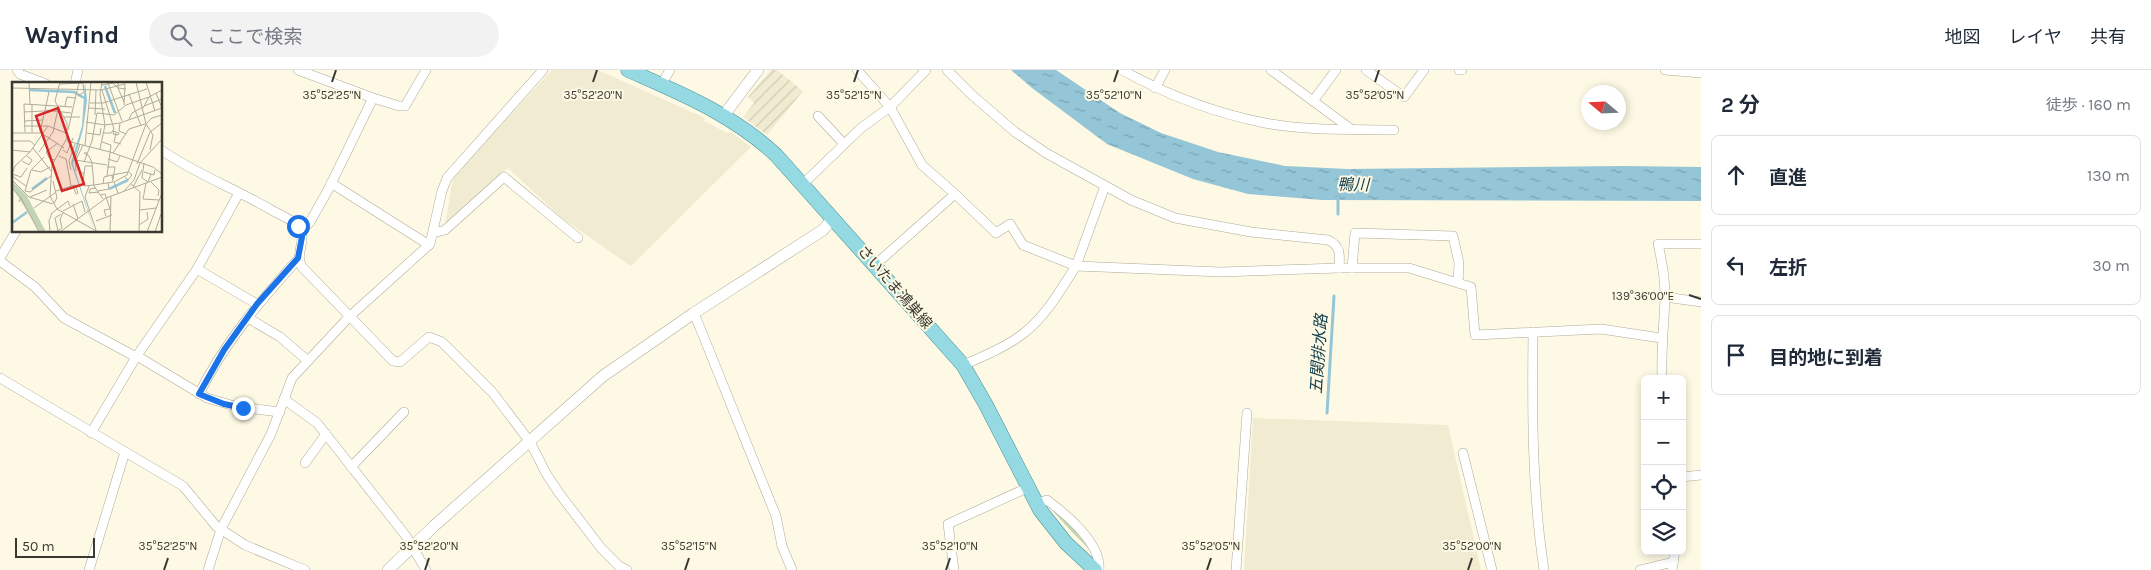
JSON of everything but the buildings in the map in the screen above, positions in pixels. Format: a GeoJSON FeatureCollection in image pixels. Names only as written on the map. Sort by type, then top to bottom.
{"type":"FeatureCollection","features":[{"type":"Feature","properties":{"kind":"main road","name":"さいたま鴻巣線"},"geometry":{"type":"LineString","coordinates":[[628,70],[724,114],[761,141],[803,184],[963,365],[986,405],[1036,504],[1050,525],[1066,543],[1097,570]]}},
{"type":"Feature","properties":{"kind":"street"},"geometry":{"type":"LineString","coordinates":[[17,70],[20,74],[41,82]]}},
{"type":"Feature","properties":{"kind":"street"},"geometry":{"type":"LineString","coordinates":[[298,70],[399,106],[405,106],[426,70]]}},
{"type":"Feature","properties":{"kind":"street"},"geometry":{"type":"LineString","coordinates":[[208,570],[221,529],[271,434],[292,378],[307,360],[349,318],[429,245],[442,191],[450,174],[543,70]]}},
{"type":"Feature","properties":{"kind":"street"},"geometry":{"type":"LineString","coordinates":[[661,84],[670,70]]}},
{"type":"Feature","properties":{"kind":"street"},"geometry":{"type":"LineString","coordinates":[[724,114],[758,70]]}},
{"type":"Feature","properties":{"kind":"street"},"geometry":{"type":"LineString","coordinates":[[856,70],[890,107],[922,166],[996,233],[1010,224],[1023,245],[1076,266],[1221,272],[1409,268],[1471,287],[1475,335],[1600,329],[1661,338]]}},
{"type":"Feature","properties":{"kind":"street"},"geometry":{"type":"LineString","coordinates":[[803,184],[861,128],[890,107],[926,70]]}},
{"type":"Feature","properties":{"kind":"street"},"geometry":{"type":"LineString","coordinates":[[948,70],[1015,132],[1046,153],[1130,200],[1175,218],[1251,232],[1328,240],[1338,247],[1340,252],[1339,268]]}},
{"type":"Feature","properties":{"kind":"street"},"geometry":{"type":"LineString","coordinates":[[1122,70],[1154,88],[1203,107],[1266,123],[1318,128],[1394,130]]}},
{"type":"Feature","properties":{"kind":"street"},"geometry":{"type":"LineString","coordinates":[[1154,88],[1165,70]]}},
{"type":"Feature","properties":{"kind":"street"},"geometry":{"type":"LineString","coordinates":[[1271,70],[1352,129]]}},
{"type":"Feature","properties":{"kind":"street"},"geometry":{"type":"LineString","coordinates":[[1314,101],[1336,70]]}},
{"type":"Feature","properties":{"kind":"street"},"geometry":{"type":"LineString","coordinates":[[1366,70],[1404,97],[1424,70]]}},
{"type":"Feature","properties":{"kind":"street"},"geometry":{"type":"LineString","coordinates":[[1665,70],[1701,73]]}},
{"type":"Feature","properties":{"kind":"street"},"geometry":{"type":"LineString","coordinates":[[301,230],[310,222],[373,98]]}},
{"type":"Feature","properties":{"kind":"street"},"geometry":{"type":"LineString","coordinates":[[818,116],[844,144]]}},
{"type":"Feature","properties":{"kind":"street"},"geometry":{"type":"LineString","coordinates":[[162,151],[193,170],[296,225],[301,230],[302,237],[298,258],[257,304],[224,350],[199,394]]}},
{"type":"Feature","properties":{"kind":"street"},"geometry":{"type":"LineString","coordinates":[[433,233],[445,230],[504,177],[578,238]]}},
{"type":"Feature","properties":{"kind":"street"},"geometry":{"type":"LineString","coordinates":[[331,183],[429,245]]}},
{"type":"Feature","properties":{"kind":"street"},"geometry":{"type":"LineString","coordinates":[[963,365],[1000,348],[1025,332],[1052,303],[1076,266],[1105,186]]}},
{"type":"Feature","properties":{"kind":"street"},"geometry":{"type":"LineString","coordinates":[[91,433],[137,356],[197,270],[239,193]]}},
{"type":"Feature","properties":{"kind":"street"},"geometry":{"type":"LineString","coordinates":[[875,265],[954,194]]}},
{"type":"Feature","properties":{"kind":"street"},"geometry":{"type":"LineString","coordinates":[[388,570],[412,546],[603,376],[694,313],[823,230],[833,218]]}},
{"type":"Feature","properties":{"kind":"street"},"geometry":{"type":"LineString","coordinates":[[15,232],[0,260],[35,287],[64,318],[137,356],[199,394],[238,407],[280,412]]}},
{"type":"Feature","properties":{"kind":"street"},"geometry":{"type":"LineString","coordinates":[[1352,268],[1355,233],[1453,236],[1459,263],[1458,283]]}},
{"type":"Feature","properties":{"kind":"street"},"geometry":{"type":"LineString","coordinates":[[1662,375],[1661,338],[1665,297],[1664,272],[1658,244],[1701,244]]}},
{"type":"Feature","properties":{"kind":"street"},"geometry":{"type":"LineString","coordinates":[[298,258],[304,270],[393,361],[400,362],[429,336],[442,342],[493,393],[530,442],[547,475],[559,493],[601,548],[619,566],[627,570]]}},
{"type":"Feature","properties":{"kind":"street"},"geometry":{"type":"LineString","coordinates":[[197,270],[257,304]]}},
{"type":"Feature","properties":{"kind":"street"},"geometry":{"type":"LineString","coordinates":[[1665,297],[1701,302]]}},
{"type":"Feature","properties":{"kind":"street"},"geometry":{"type":"LineString","coordinates":[[694,313],[776,516],[782,546],[792,570]]}},
{"type":"Feature","properties":{"kind":"street"},"geometry":{"type":"LineString","coordinates":[[248,318],[280,337],[307,360]]}},
{"type":"Feature","properties":{"kind":"street"},"geometry":{"type":"LineString","coordinates":[[1533,332],[1532,432],[1539,535],[1544,570]]}},
{"type":"Feature","properties":{"kind":"street"},"geometry":{"type":"LineString","coordinates":[[0,378],[183,486],[221,529],[250,548],[305,570]]}},
{"type":"Feature","properties":{"kind":"street"},"geometry":{"type":"LineString","coordinates":[[284,399],[313,420],[326,434],[374,494],[412,546],[426,570]]}},
{"type":"Feature","properties":{"kind":"street"},"geometry":{"type":"LineString","coordinates":[[351,467],[404,412]]}},
{"type":"Feature","properties":{"kind":"street"},"geometry":{"type":"LineString","coordinates":[[1236,570],[1247,414]]}},
{"type":"Feature","properties":{"kind":"street"},"geometry":{"type":"LineString","coordinates":[[305,463],[326,434]]}},
{"type":"Feature","properties":{"kind":"street"},"geometry":{"type":"LineString","coordinates":[[89,570],[125,452]]}},
{"type":"Feature","properties":{"kind":"street"},"geometry":{"type":"LineString","coordinates":[[1463,453],[1492,570]]}},
{"type":"Feature","properties":{"kind":"street"},"geometry":{"type":"LineString","coordinates":[[1686,477],[1701,475]]}},
{"type":"Feature","properties":{"kind":"street"},"geometry":{"type":"LineString","coordinates":[[954,570],[948,524],[1027,488]]}},
{"type":"Feature","properties":{"kind":"street"},"geometry":{"type":"LineString","coordinates":[[1640,570],[1672,566]]}},
{"type":"Feature","properties":{"kind":"shaded area"},"geometry":{"type":"Polygon","coordinates":[[[552,70],[598,70],[705,118],[704,121],[727,133],[731,132],[751,147],[631,266],[563,219],[508,168],[445,226],[453,177],[552,70]]]}},
{"type":"Feature","properties":{"kind":"shaded area"},"geometry":{"type":"Polygon","coordinates":[[[771,70],[777,70],[803,91],[767,135],[743,117],[754,103],[748,97],[771,70]]]}},
{"type":"Feature","properties":{"kind":"shaded area"},"geometry":{"type":"Polygon","coordinates":[[[1253,418],[1448,425],[1481,570],[1244,570],[1253,418]]]}},
{"type":"Feature","properties":{"kind":"green space"},"geometry":{"type":"Polygon","coordinates":[[[1052,510],[1071,525],[1091,551],[1073,533],[1052,510]]]}},
{"type":"Feature","properties":{"kind":"water","name":"鴨川"},"geometry":{"type":"Polygon","coordinates":[[[1011,70],[1056,70],[1120,113],[1161,133],[1218,152],[1285,166],[1348,169],[1701,167],[1701,201],[1322,200],[1248,194],[1193,179],[1107,144],[1011,70]]]}},
{"type":"Feature","properties":{"kind":"waterway","name":"五関排水路"},"geometry":{"type":"LineString","coordinates":[[1338,197],[1338,214]]}},
{"type":"Feature","properties":{"kind":"waterway","name":"五関排水路"},"geometry":{"type":"LineString","coordinates":[[1327,413],[1334,296]]}},
{"type":"Feature","properties":{"kind":"route"},"geometry":{"type":"LineString","coordinates":[[243,408],[224,404],[199,394],[224,350],[257,304],[298,258],[302,234],[298,226]]}}]}
